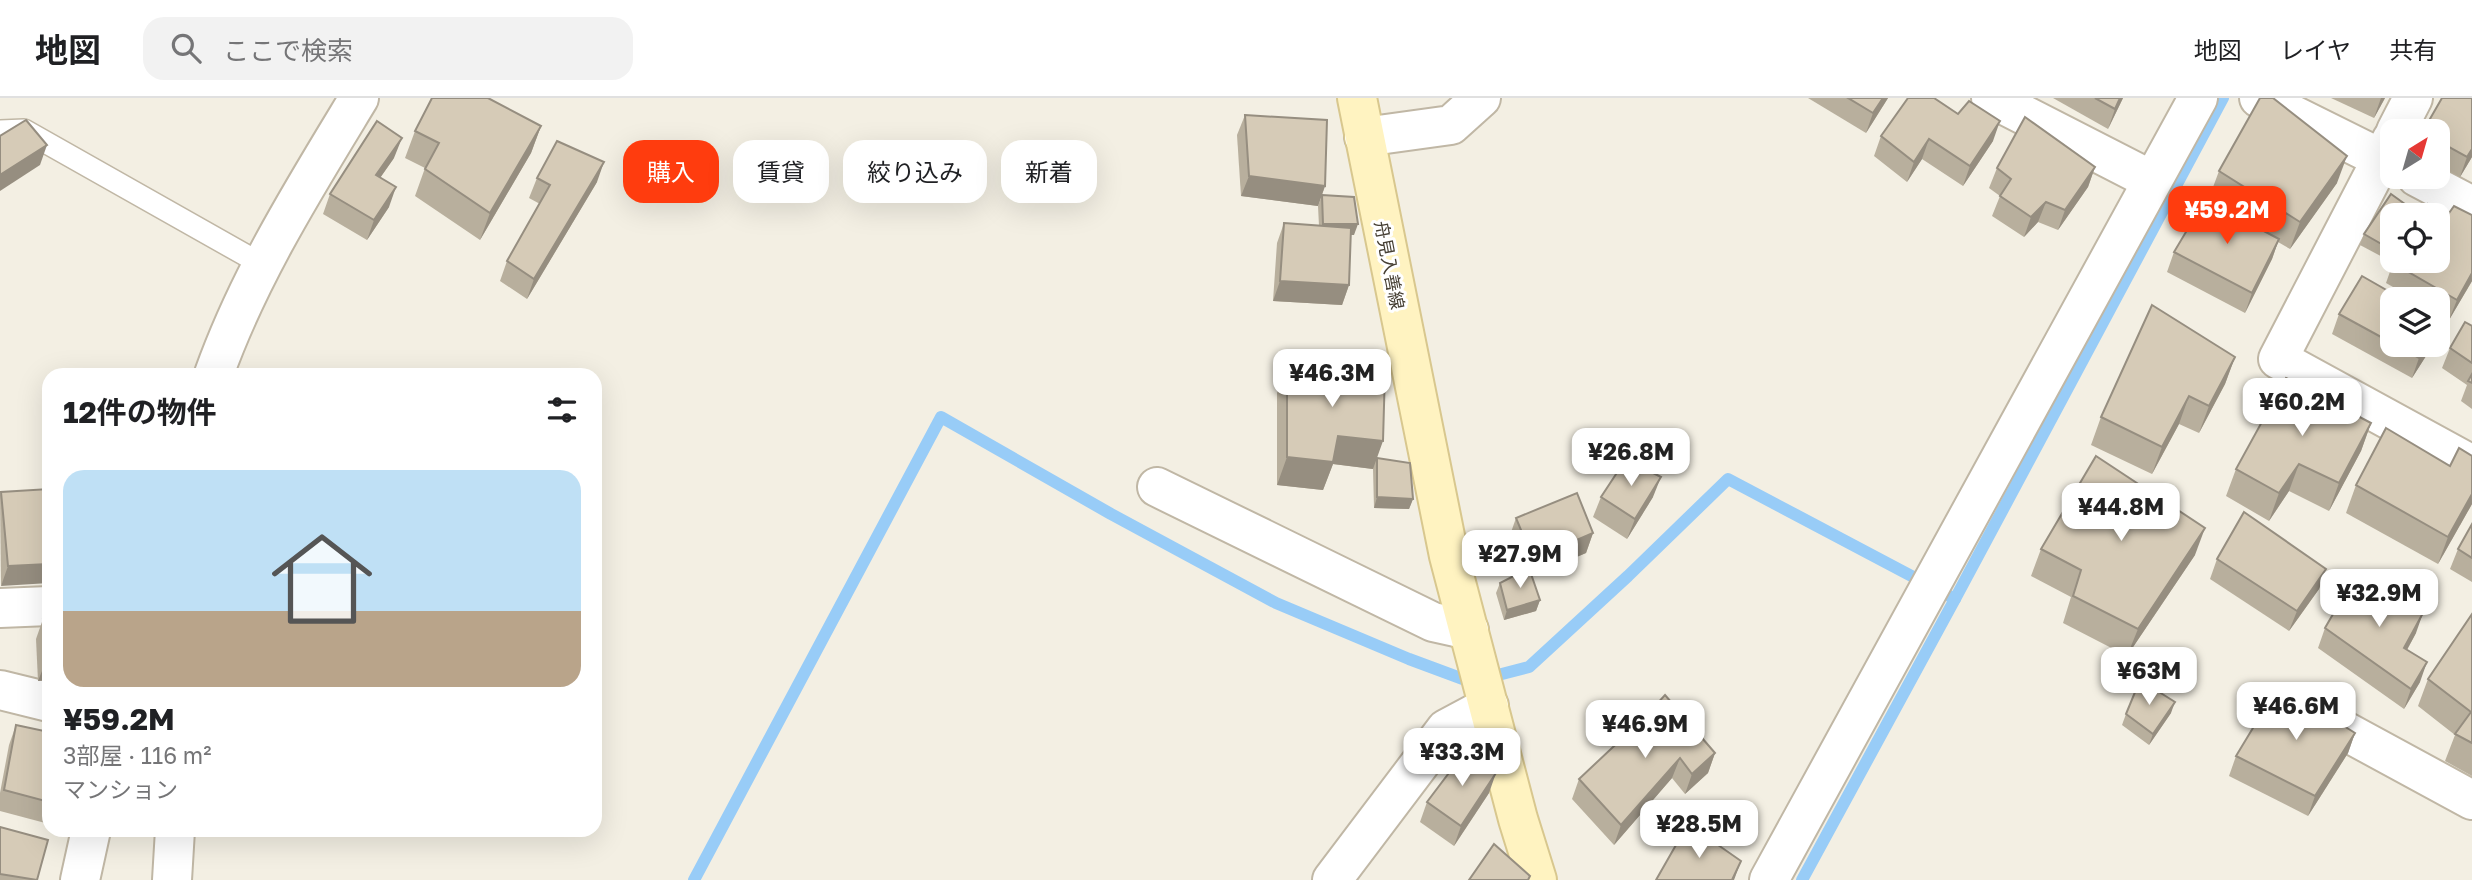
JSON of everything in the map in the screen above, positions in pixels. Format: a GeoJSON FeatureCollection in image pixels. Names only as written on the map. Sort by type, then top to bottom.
{"type":"FeatureCollection","features":[{"type":"Feature","properties":{"kind":"main road","name":"舟見入善線"},"geometry":{"type":"LineString","coordinates":[[1357,98],[1450,556],[1536,880]]}},
{"type":"Feature","properties":{"kind":"street"},"geometry":{"type":"LineString","coordinates":[[216,368],[230,329],[292,209],[359,98]]}},
{"type":"Feature","properties":{"kind":"street"},"geometry":{"type":"LineString","coordinates":[[1364,137],[1451,125],[1481,98]]}},
{"type":"Feature","properties":{"kind":"street"},"geometry":{"type":"LineString","coordinates":[[1769,880],[2198,98]]}},
{"type":"Feature","properties":{"kind":"street"},"geometry":{"type":"LineString","coordinates":[[2259,98],[2380,144]]}},
{"type":"Feature","properties":{"kind":"street"},"geometry":{"type":"LineString","coordinates":[[2404,119],[2413,98]]}},
{"type":"Feature","properties":{"kind":"street"},"geometry":{"type":"LineString","coordinates":[[2002,101],[2151,180]]}},
{"type":"Feature","properties":{"kind":"street"},"geometry":{"type":"LineString","coordinates":[[2380,169],[2278,359],[2472,465]]}},
{"type":"Feature","properties":{"kind":"street"},"geometry":{"type":"LineString","coordinates":[[2441,189],[2472,205]]}},
{"type":"Feature","properties":{"kind":"street"},"geometry":{"type":"LineString","coordinates":[[1157,486],[1433,622],[1469,630]]}},
{"type":"Feature","properties":{"kind":"street"},"geometry":{"type":"LineString","coordinates":[[0,608],[42,606]]}},
{"type":"Feature","properties":{"kind":"street"},"geometry":{"type":"LineString","coordinates":[[0,690],[42,700]]}},
{"type":"Feature","properties":{"kind":"street"},"geometry":{"type":"LineString","coordinates":[[1332,880],[1446,729],[1489,706]]}},
{"type":"Feature","properties":{"kind":"street"},"geometry":{"type":"LineString","coordinates":[[2302,707],[2472,800]]}},
{"type":"Feature","properties":{"kind":"street"},"geometry":{"type":"LineString","coordinates":[[80,880],[89,837]]}},
{"type":"Feature","properties":{"kind":"street"},"geometry":{"type":"LineString","coordinates":[[172,880],[175,837]]}},
{"type":"Feature","properties":{"kind":"lane"},"geometry":{"type":"LineString","coordinates":[[0,131],[24,130],[263,265]]}},
{"type":"Feature","properties":{"kind":"building"},"geometry":{"type":"Polygon","coordinates":[[[432,98],[488,98],[541,126],[490,213],[425,169],[439,143],[415,131],[432,98]]]}},
{"type":"Feature","properties":{"kind":"building"},"geometry":{"type":"Polygon","coordinates":[[[1848,98],[1883,98],[1873,113],[1848,98]]]}},
{"type":"Feature","properties":{"kind":"building"},"geometry":{"type":"Polygon","coordinates":[[[1908,98],[1934,98],[1958,114],[1969,101],[2000,121],[1970,166],[1929,139],[1914,162],[1881,136],[1908,98]]]}},
{"type":"Feature","properties":{"kind":"building"},"geometry":{"type":"Polygon","coordinates":[[[2095,98],[2120,98],[2115,109],[2095,98]]]}},
{"type":"Feature","properties":{"kind":"building"},"geometry":{"type":"Polygon","coordinates":[[[2260,98],[2273,98],[2347,156],[2300,222],[2219,171],[2260,98]]]}},
{"type":"Feature","properties":{"kind":"building"},"geometry":{"type":"Polygon","coordinates":[[[2442,98],[2472,98],[2472,149],[2467,157],[2450,148],[2450,119],[2430,119],[2442,98]]]}},
{"type":"Feature","properties":{"kind":"building"},"geometry":{"type":"Polygon","coordinates":[[[1245,115],[1327,120],[1325,186],[1249,176],[1245,115]]]}},
{"type":"Feature","properties":{"kind":"building"},"geometry":{"type":"Polygon","coordinates":[[[2025,117],[2095,167],[2065,210],[2046,202],[2031,217],[2000,196],[2011,179],[1997,168],[2025,117]]]}},
{"type":"Feature","properties":{"kind":"building"},"geometry":{"type":"Polygon","coordinates":[[[26,120],[47,145],[0,175],[0,136],[26,120]]]}},
{"type":"Feature","properties":{"kind":"building"},"geometry":{"type":"Polygon","coordinates":[[[377,121],[402,138],[376,175],[396,187],[374,220],[330,194],[377,121]]]}},
{"type":"Feature","properties":{"kind":"building"},"geometry":{"type":"Polygon","coordinates":[[[557,141],[604,162],[534,279],[507,261],[550,185],[537,178],[557,141]]]}},
{"type":"Feature","properties":{"kind":"building"},"geometry":{"type":"Polygon","coordinates":[[[2391,194],[2404,203],[2385,203],[2391,194]]]}},
{"type":"Feature","properties":{"kind":"building"},"geometry":{"type":"Polygon","coordinates":[[[1322,195],[1354,197],[1358,224],[1323,224],[1322,195]]]}},
{"type":"Feature","properties":{"kind":"building"},"geometry":{"type":"Polygon","coordinates":[[[2205,200],[2279,239],[2252,293],[2174,252],[2205,200]]]}},
{"type":"Feature","properties":{"kind":"building"},"geometry":{"type":"Polygon","coordinates":[[[2454,206],[2472,215],[2472,273],[2457,300],[2450,296],[2450,287],[2435,287],[2410,273],[2450,273],[2450,212],[2454,206]]]}},
{"type":"Feature","properties":{"kind":"building"},"geometry":{"type":"Polygon","coordinates":[[[2380,210],[2380,243],[2364,234],[2380,210]]]}},
{"type":"Feature","properties":{"kind":"building"},"geometry":{"type":"Polygon","coordinates":[[[1284,223],[1351,228],[1349,285],[1280,281],[1284,223]]]}},
{"type":"Feature","properties":{"kind":"building"},"geometry":{"type":"Polygon","coordinates":[[[2362,276],[2381,287],[2380,336],[2339,314],[2362,276]]]}},
{"type":"Feature","properties":{"kind":"building"},"geometry":{"type":"Polygon","coordinates":[[[2152,305],[2235,357],[2209,406],[2189,396],[2162,447],[2101,417],[2152,305]]]}},
{"type":"Feature","properties":{"kind":"building"},"geometry":{"type":"Polygon","coordinates":[[[2465,322],[2472,326],[2472,363],[2450,348],[2465,322]]]}},
{"type":"Feature","properties":{"kind":"building"},"geometry":{"type":"Polygon","coordinates":[[[1287,365],[1385,371],[1383,441],[1338,436],[1333,462],[1287,457],[1287,365]]]}},
{"type":"Feature","properties":{"kind":"building"},"geometry":{"type":"Polygon","coordinates":[[[2286,378],[2371,423],[2339,483],[2299,464],[2279,493],[2236,469],[2286,378]]]}},
{"type":"Feature","properties":{"kind":"building"},"geometry":{"type":"Polygon","coordinates":[[[2386,428],[2450,466],[2459,448],[2472,456],[2472,494],[2448,537],[2356,485],[2386,428]]]}},
{"type":"Feature","properties":{"kind":"building"},"geometry":{"type":"Polygon","coordinates":[[[2096,456],[2205,528],[2138,629],[2073,596],[2081,570],[2041,549],[2096,456]]]}},
{"type":"Feature","properties":{"kind":"building"},"geometry":{"type":"Polygon","coordinates":[[[1377,458],[1410,463],[1413,499],[1377,497],[1377,458]]]}},
{"type":"Feature","properties":{"kind":"building"},"geometry":{"type":"Polygon","coordinates":[[[1626,459],[1661,477],[1635,519],[1601,497],[1626,459]]]}},
{"type":"Feature","properties":{"kind":"building"},"geometry":{"type":"Polygon","coordinates":[[[42,489],[42,564],[8,566],[1,492],[42,489]]]}},
{"type":"Feature","properties":{"kind":"building"},"geometry":{"type":"Polygon","coordinates":[[[1577,493],[1593,533],[1533,559],[1516,518],[1577,493]]]}},
{"type":"Feature","properties":{"kind":"building"},"geometry":{"type":"Polygon","coordinates":[[[2244,512],[2326,569],[2297,611],[2217,559],[2244,512]]]}},
{"type":"Feature","properties":{"kind":"building"},"geometry":{"type":"Polygon","coordinates":[[[2472,524],[2472,558],[2458,549],[2472,524]]]}},
{"type":"Feature","properties":{"kind":"building"},"geometry":{"type":"Polygon","coordinates":[[[1529,568],[1540,600],[1507,610],[1500,583],[1529,568]]]}},
{"type":"Feature","properties":{"kind":"building"},"geometry":{"type":"Polygon","coordinates":[[[2355,576],[2423,613],[2404,648],[2427,662],[2411,689],[2325,628],[2355,576]]]}},
{"type":"Feature","properties":{"kind":"building"},"geometry":{"type":"Polygon","coordinates":[[[2472,614],[2472,743],[2455,734],[2471,712],[2428,679],[2472,614]]]}},
{"type":"Feature","properties":{"kind":"building"},"geometry":{"type":"Polygon","coordinates":[[[2140,680],[2175,702],[2153,734],[2126,714],[2140,680]]]}},
{"type":"Feature","properties":{"kind":"building"},"geometry":{"type":"Polygon","coordinates":[[[2279,685],[2355,733],[2315,796],[2236,756],[2279,685]]]}},
{"type":"Feature","properties":{"kind":"building"},"geometry":{"type":"Polygon","coordinates":[[[1665,695],[1715,753],[1692,774],[1680,758],[1621,825],[1579,779],[1665,695]]]}},
{"type":"Feature","properties":{"kind":"building"},"geometry":{"type":"Polygon","coordinates":[[[16,725],[42,731],[42,800],[4,790],[16,725]]]}},
{"type":"Feature","properties":{"kind":"building"},"geometry":{"type":"Polygon","coordinates":[[[1467,749],[1496,773],[1461,826],[1427,802],[1467,749]]]}},
{"type":"Feature","properties":{"kind":"building"},"geometry":{"type":"Polygon","coordinates":[[[1688,824],[1741,861],[1732,880],[1656,880],[1688,824]]]}},
{"type":"Feature","properties":{"kind":"building"},"geometry":{"type":"Polygon","coordinates":[[[0,827],[48,840],[37,880],[0,874],[0,827]]]}},
{"type":"Feature","properties":{"kind":"building"},"geometry":{"type":"Polygon","coordinates":[[[1494,844],[1530,876],[1528,880],[1469,880],[1494,844]]]}},
{"type":"Feature","properties":{"kind":"waterway"},"geometry":{"type":"LineString","coordinates":[[694,880],[941,417],[1111,514],[1276,603],[1471,682],[1529,667],[1728,479],[1955,599],[2223,98]]}},
{"type":"Feature","properties":{"kind":"waterway"},"geometry":{"type":"LineString","coordinates":[[1802,880],[1955,599]]}}]}
